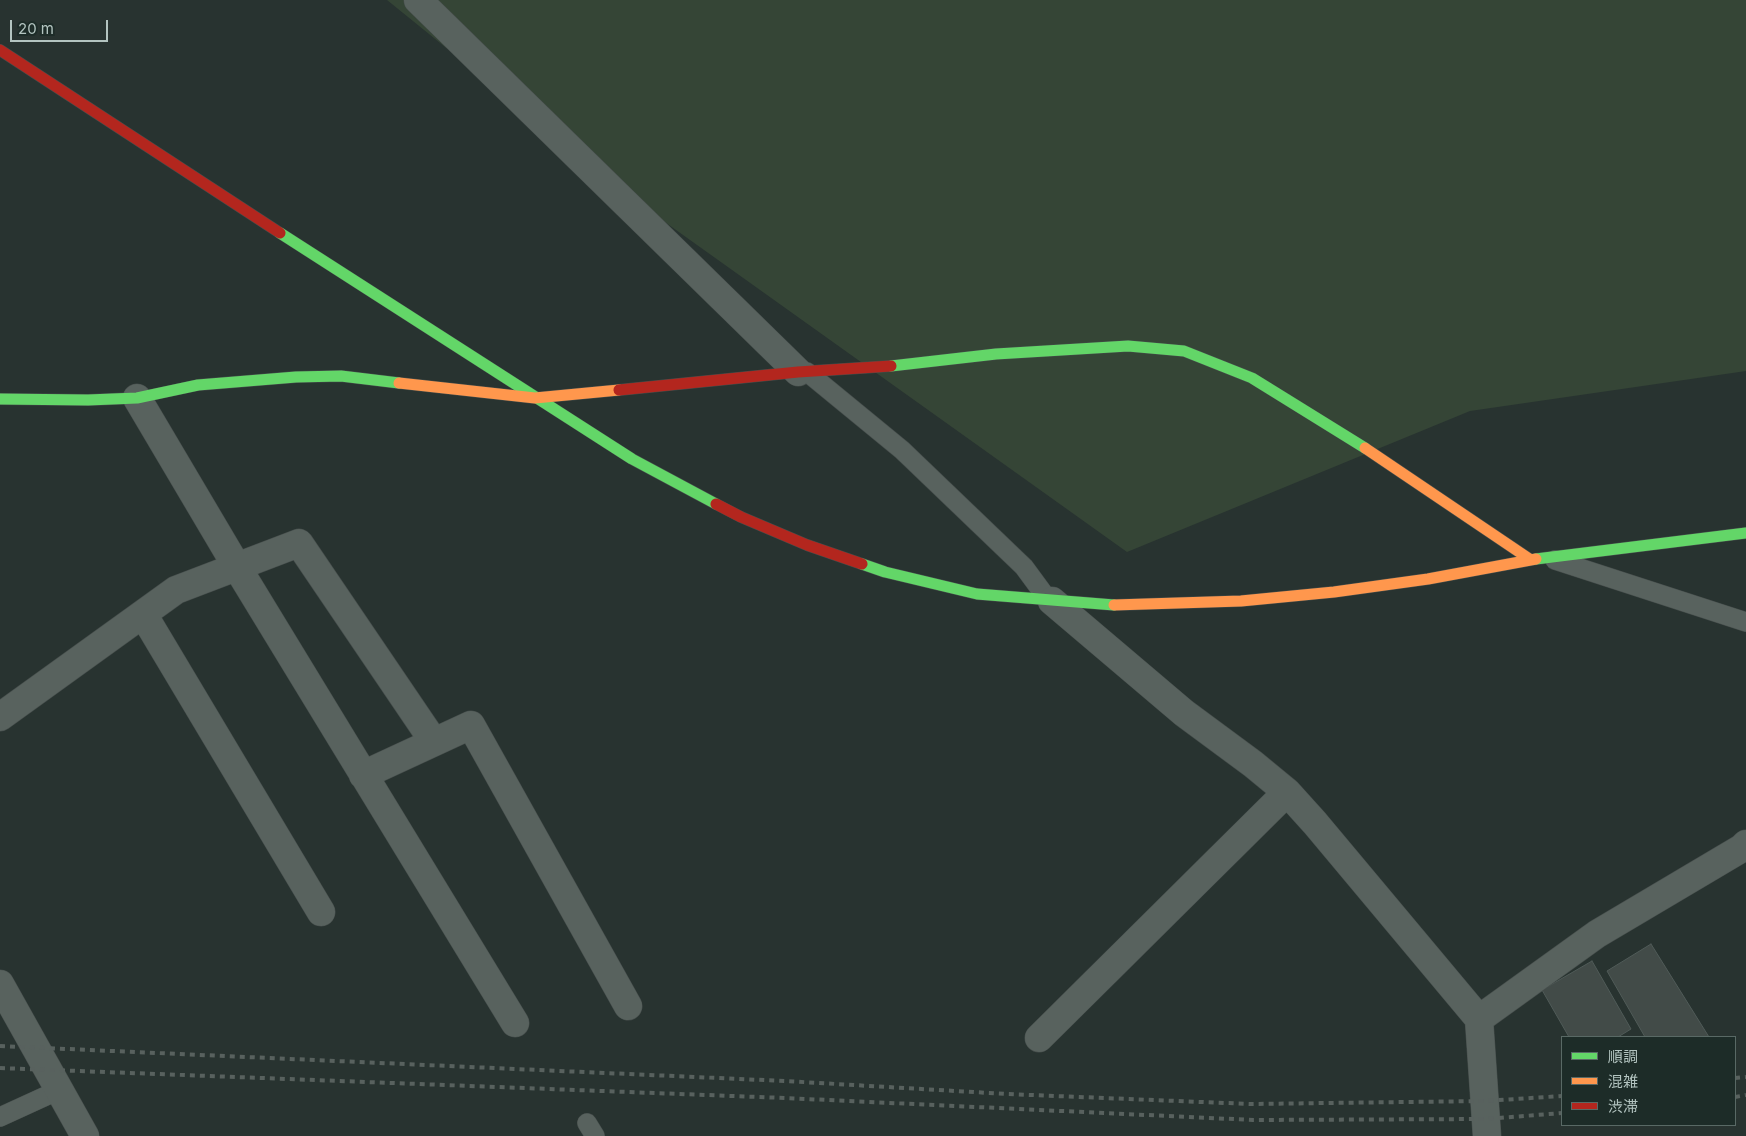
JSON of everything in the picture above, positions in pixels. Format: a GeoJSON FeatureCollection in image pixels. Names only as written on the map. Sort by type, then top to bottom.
{"type":"FeatureCollection","features":[{"type":"Feature","properties":{"kind":"street"},"geometry":{"type":"LineString","coordinates":[[418,0],[803,372]]}},
{"type":"Feature","properties":{"kind":"street"},"geometry":{"type":"LineString","coordinates":[[0,50],[189,175],[632,459],[742,517],[806,545],[885,572],[977,594],[1050,601],[1125,606],[1241,601],[1353,590],[1540,559],[1746,533]]}},
{"type":"Feature","properties":{"kind":"street"},"geometry":{"type":"LineString","coordinates":[[0,399],[88,400],[137,398],[198,385],[296,377],[341,376],[535,398],[803,372],[891,366],[996,354],[1128,346],[1184,351],[1252,378],[1540,559]]}},
{"type":"Feature","properties":{"kind":"street"},"geometry":{"type":"LineString","coordinates":[[137,398],[237,567],[515,1022]]}},
{"type":"Feature","properties":{"kind":"street"},"geometry":{"type":"LineString","coordinates":[[0,717],[176,590],[299,543],[434,742]]}},
{"type":"Feature","properties":{"kind":"street"},"geometry":{"type":"LineString","coordinates":[[1050,601],[1184,713],[1253,764],[1287,792],[1479,1020],[1487,1136]]}},
{"type":"Feature","properties":{"kind":"street"},"geometry":{"type":"LineString","coordinates":[[143,614],[321,912]]}},
{"type":"Feature","properties":{"kind":"street"},"geometry":{"type":"LineString","coordinates":[[363,775],[471,725],[628,1006]]}},
{"type":"Feature","properties":{"kind":"street"},"geometry":{"type":"LineString","coordinates":[[1040,1038],[1287,792]]}},
{"type":"Feature","properties":{"kind":"street"},"geometry":{"type":"LineString","coordinates":[[1479,1020],[1597,934],[1746,844]]}},
{"type":"Feature","properties":{"kind":"street"},"geometry":{"type":"LineString","coordinates":[[0,984],[85,1136]]}},
{"type":"Feature","properties":{"kind":"lane"},"geometry":{"type":"LineString","coordinates":[[803,372],[902,450],[1024,567],[1050,601]]}},
{"type":"Feature","properties":{"kind":"lane"},"geometry":{"type":"LineString","coordinates":[[1540,559],[1746,622]]}},
{"type":"Feature","properties":{"kind":"lane"},"geometry":{"type":"LineString","coordinates":[[0,1117],[58,1090]]}},
{"type":"Feature","properties":{"kind":"green space"},"geometry":{"type":"Polygon","coordinates":[[[387,0],[1746,0],[1746,371],[1470,411],[1127,552],[634,200],[387,0]]]}},
{"type":"Feature","properties":{"kind":"building"},"geometry":{"type":"Polygon","coordinates":[[[1651,944],[1708,1036],[1644,1036],[1607,971],[1651,944]]]}},
{"type":"Feature","properties":{"kind":"building"},"geometry":{"type":"Polygon","coordinates":[[[1592,961],[1631,1029],[1620,1036],[1568,1036],[1542,990],[1592,961]]]}},
{"type":"Feature","properties":{"kind":"railway"},"geometry":{"type":"LineString","coordinates":[[0,1046],[1250,1104],[1485,1101],[1561,1096]]}},
{"type":"Feature","properties":{"kind":"railway"},"geometry":{"type":"LineString","coordinates":[[0,1068],[785,1098],[1253,1120],[1486,1119],[1561,1113]]}},
{"type":"Feature","properties":{"kind":"railway"},"geometry":{"type":"LineString","coordinates":[[1736,1078],[1746,1077]]}},
{"type":"Feature","properties":{"kind":"railway"},"geometry":{"type":"LineString","coordinates":[[1736,1097],[1746,1095]]}},
{"type":"Feature","properties":{"kind":"traffic: fast"},"geometry":{"type":"LineString","coordinates":[[280,233],[632,459],[716,504]]}},
{"type":"Feature","properties":{"kind":"traffic: fast"},"geometry":{"type":"LineString","coordinates":[[891,366],[996,354],[1128,346],[1184,351],[1252,378],[1365,448]]}},
{"type":"Feature","properties":{"kind":"traffic: fast"},"geometry":{"type":"LineString","coordinates":[[0,399],[88,400],[137,398],[198,385],[296,377],[341,376],[399,383]]}},
{"type":"Feature","properties":{"kind":"traffic: fast"},"geometry":{"type":"LineString","coordinates":[[1536,559],[1746,533]]}},
{"type":"Feature","properties":{"kind":"traffic: fast"},"geometry":{"type":"LineString","coordinates":[[862,564],[885,572],[977,594],[1114,605]]}},
{"type":"Feature","properties":{"kind":"traffic: slow"},"geometry":{"type":"LineString","coordinates":[[399,383],[535,398],[619,390]]}},
{"type":"Feature","properties":{"kind":"traffic: slow"},"geometry":{"type":"LineString","coordinates":[[1365,448],[1531,560]]}},
{"type":"Feature","properties":{"kind":"traffic: slow"},"geometry":{"type":"LineString","coordinates":[[1114,605],[1241,601],[1334,592],[1428,579],[1536,559]]}},
{"type":"Feature","properties":{"kind":"traffic: jam"},"geometry":{"type":"LineString","coordinates":[[0,50],[280,233]]}},
{"type":"Feature","properties":{"kind":"traffic: jam"},"geometry":{"type":"LineString","coordinates":[[619,390],[798,372],[891,366]]}},
{"type":"Feature","properties":{"kind":"traffic: jam"},"geometry":{"type":"LineString","coordinates":[[716,504],[741,517],[807,545],[862,564]]}}]}
